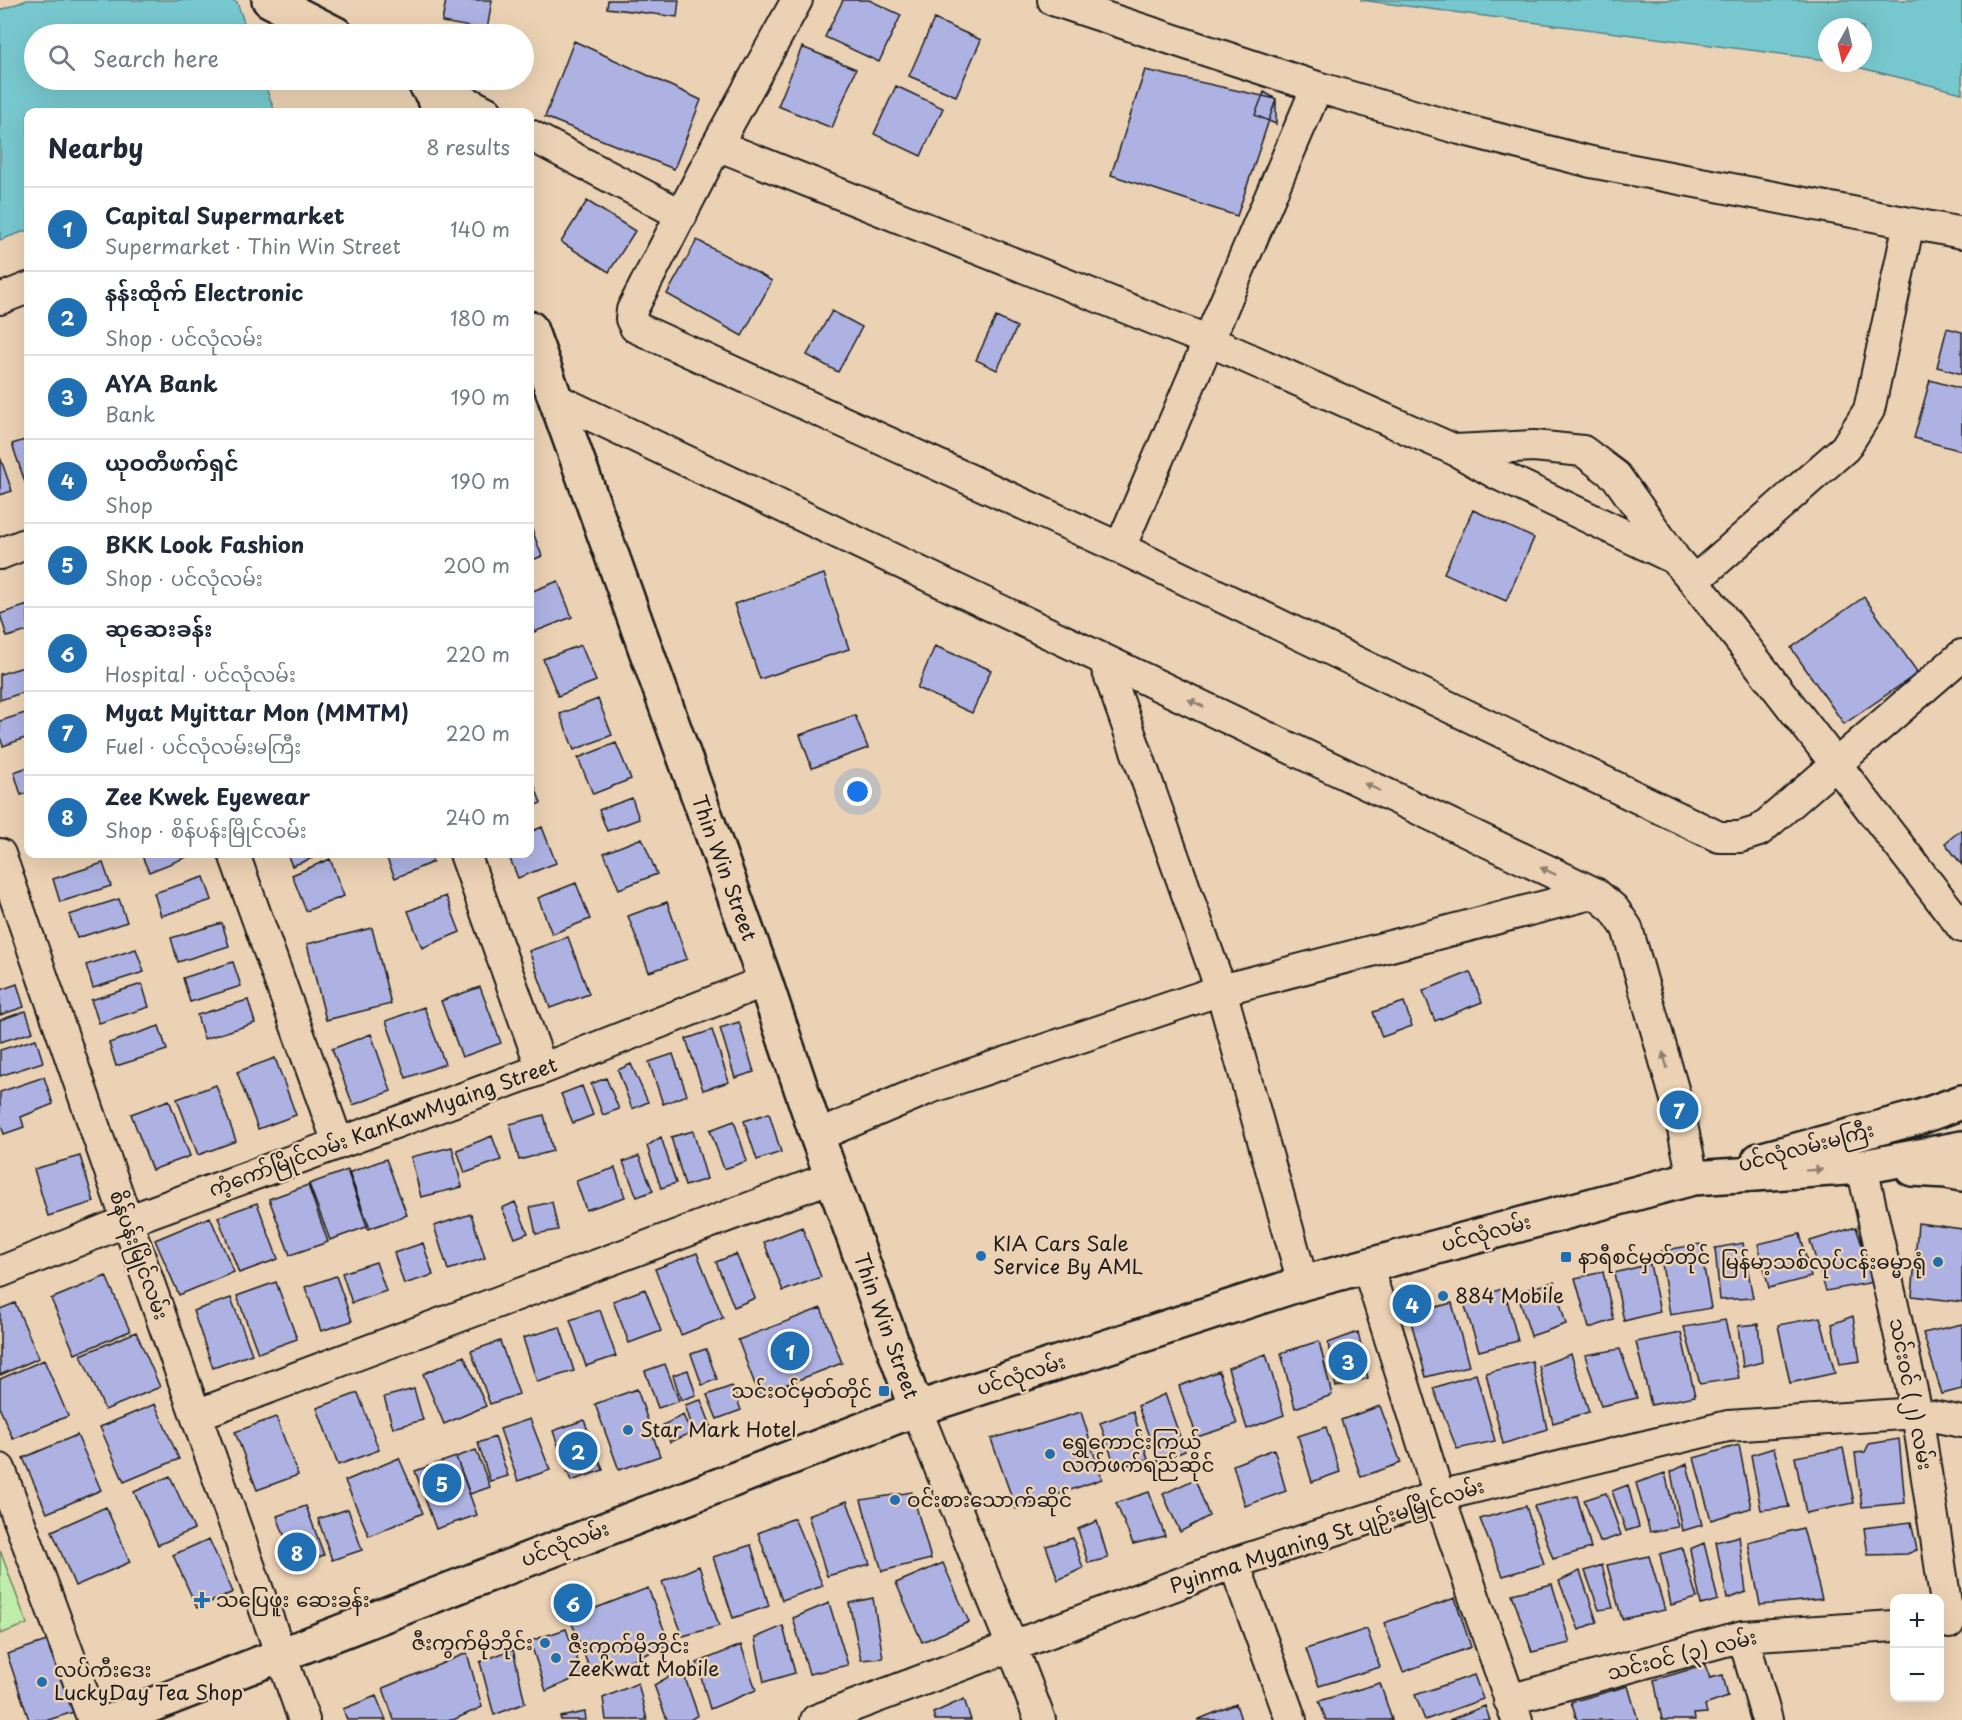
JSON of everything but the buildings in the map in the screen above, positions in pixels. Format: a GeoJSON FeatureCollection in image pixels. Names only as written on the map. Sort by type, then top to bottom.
{"type":"FeatureCollection","features":[{"type":"Feature","properties":{"kind":"main road"},"geometry":{"type":"LineString","coordinates":[[269,0],[316,24]]}},
{"type":"Feature","properties":{"kind":"main road"},"geometry":{"type":"LineString","coordinates":[[429,90],[440,108]]}},
{"type":"Feature","properties":{"kind":"main road","name":"Thin Win Street"},"geometry":{"type":"LineString","coordinates":[[534,351],[554,398],[765,981],[817,1136],[916,1409]]}},
{"type":"Feature","properties":{"kind":"main road"},"geometry":{"type":"LineString","coordinates":[[1920,1117],[1962,1102]]}},
{"type":"Feature","properties":{"kind":"main road"},"geometry":{"type":"LineString","coordinates":[[1920,1117],[1962,1112]]}},
{"type":"Feature","properties":{"kind":"main road","name":"ပင်လုံလမ်းမကြီး"},"geometry":{"type":"LineString","coordinates":[[1693,1178],[1920,1117]]}},
{"type":"Feature","properties":{"kind":"main road","name":"ပင်လုံလမ်း"},"geometry":{"type":"LineString","coordinates":[[112,1720],[916,1409],[1303,1283],[1693,1178],[1862,1167],[1962,1148]]}},
{"type":"Feature","properties":{"kind":"main road"},"geometry":{"type":"LineString","coordinates":[[1862,1167],[1947,1171],[1962,1174]]}},
{"type":"Feature","properties":{"kind":"street"},"geometry":{"type":"LineString","coordinates":[[797,0],[717,145],[632,310],[631,319],[635,327],[1120,548],[1719,837],[1740,837],[1759,831],[1962,655]]}},
{"type":"Feature","properties":{"kind":"street"},"geometry":{"type":"LineString","coordinates":[[1053,0],[1317,87],[1460,129],[1591,162],[1962,233]]}},
{"type":"Feature","properties":{"kind":"street"},"geometry":{"type":"LineString","coordinates":[[1120,548],[1317,87]]}},
{"type":"Feature","properties":{"kind":"street"},"geometry":{"type":"LineString","coordinates":[[443,90],[479,108]]}},
{"type":"Feature","properties":{"kind":"street"},"geometry":{"type":"LineString","coordinates":[[534,137],[682,215]]}},
{"type":"Feature","properties":{"kind":"street"},"geometry":{"type":"LineString","coordinates":[[717,145],[1209,341],[1455,450],[1514,483],[1674,559]]}},
{"type":"Feature","properties":{"kind":"street"},"geometry":{"type":"LineString","coordinates":[[1694,581],[1845,447],[1869,410],[1909,223]]}},
{"type":"Feature","properties":{"kind":"street"},"geometry":{"type":"LineString","coordinates":[[0,299],[24,290]]}},
{"type":"Feature","properties":{"kind":"street"},"geometry":{"type":"LineString","coordinates":[[554,398],[1595,893],[1614,909],[1627,928],[1680,1110],[1693,1178]]}},
{"type":"Feature","properties":{"kind":"street"},"geometry":{"type":"LineString","coordinates":[[1455,450],[1534,446],[1583,451],[1616,476],[1674,559],[1694,581],[1962,927]]}},
{"type":"Feature","properties":{"kind":"street"},"geometry":{"type":"LineString","coordinates":[[0,554],[24,545]]}},
{"type":"Feature","properties":{"kind":"street"},"geometry":{"type":"LineString","coordinates":[[1104,660],[1221,990],[1303,1283]]}},
{"type":"Feature","properties":{"kind":"street","name":"စိန်ပန်းမြိုင်လမ်း"},"geometry":{"type":"LineString","coordinates":[[0,854],[304,1720]]}},
{"type":"Feature","properties":{"kind":"street"},"geometry":{"type":"LineString","coordinates":[[235,858],[338,1143]]}},
{"type":"Feature","properties":{"kind":"street"},"geometry":{"type":"LineString","coordinates":[[466,858],[542,1069]]}},
{"type":"Feature","properties":{"kind":"street"},"geometry":{"type":"LineString","coordinates":[[817,1136],[930,1088],[1221,990],[1595,893]]}},
{"type":"Feature","properties":{"kind":"street","name":"ကံ့ကော်မြိုင်လမ်း KanKawMyaing Street"},"geometry":{"type":"LineString","coordinates":[[0,1272],[127,1221],[542,1069],[765,981]]}},
{"type":"Feature","properties":{"kind":"street","name":"သင်းဝင် (၂) လမ်း"},"geometry":{"type":"LineString","coordinates":[[1862,1167],[1917,1413],[1950,1624]]}},
{"type":"Feature","properties":{"kind":"street"},"geometry":{"type":"LineString","coordinates":[[196,1415],[832,1178]]}},
{"type":"Feature","properties":{"kind":"street"},"geometry":{"type":"LineString","coordinates":[[1367,1265],[1439,1496],[1513,1710]]}},
{"type":"Feature","properties":{"kind":"street"},"geometry":{"type":"LineString","coordinates":[[916,1409],[1040,1720]]}},
{"type":"Feature","properties":{"kind":"street","name":"Pyinma Myaning St ပျဉ်းမမြိုင်လမ်း"},"geometry":{"type":"LineString","coordinates":[[816,1720],[1234,1563],[1439,1496],[1728,1426],[1917,1413],[1962,1422]]}},
{"type":"Feature","properties":{"kind":"street"},"geometry":{"type":"LineString","coordinates":[[0,1469],[93,1720]]}},
{"type":"Feature","properties":{"kind":"street"},"geometry":{"type":"LineString","coordinates":[[1234,1563],[1291,1720]]}},
{"type":"Feature","properties":{"kind":"street","name":"သင်းဝင် (၃) လမ်း"},"geometry":{"type":"LineString","coordinates":[[1513,1710],[1743,1636],[1890,1626]]}},
{"type":"Feature","properties":{"kind":"street"},"geometry":{"type":"LineString","coordinates":[[1743,1636],[1767,1720]]}},
{"type":"Feature","properties":{"kind":"green space"},"geometry":{"type":"Polygon","coordinates":[[[0,1550],[27,1624],[0,1634],[0,1550]]]}},
{"type":"Feature","properties":{"kind":"water"},"geometry":{"type":"Polygon","coordinates":[[[27,0],[232,0],[237,2],[245,24],[24,24],[24,90],[267,90],[274,108],[24,108],[24,231],[0,240],[0,10],[27,0]]]}},
{"type":"Feature","properties":{"kind":"water"},"geometry":{"type":"Polygon","coordinates":[[[1360,0],[1962,0],[1962,93],[1872,71],[1872,18],[1818,18],[1818,59],[1360,0]]]}},
{"type":"Feature","properties":{"kind":"place","name":"Myat Myittar Mon (MMTM)"},"geometry":{"type":"Point","coordinates":[1679,1110]}},
{"type":"Feature","properties":{"kind":"place","name":"KIA Cars Sale Service By AML"},"geometry":{"type":"Point","coordinates":[981,1256]}},
{"type":"Feature","properties":{"kind":"place","name":"နာရီစင်မှတ်တိုင်"},"geometry":{"type":"Point","coordinates":[1566,1257]}},
{"type":"Feature","properties":{"kind":"place","name":"မြန်မာ့သစ်လုပ်ငန်းဓမ္မာရုံ"},"geometry":{"type":"Point","coordinates":[1938,1262]}},
{"type":"Feature","properties":{"kind":"place","name":"884 Mobile"},"geometry":{"type":"Point","coordinates":[1443,1296]}},
{"type":"Feature","properties":{"kind":"place","name":"ယုဝတီဖက်ရှင်"},"geometry":{"type":"Point","coordinates":[1412,1304]}},
{"type":"Feature","properties":{"kind":"place","name":"Capital Supermarket"},"geometry":{"type":"Point","coordinates":[790,1351]}},
{"type":"Feature","properties":{"kind":"place","name":"AYA Bank"},"geometry":{"type":"Point","coordinates":[1348,1361]}},
{"type":"Feature","properties":{"kind":"place","name":"သင်းဝင်မှတ်တိုင်"},"geometry":{"type":"Point","coordinates":[884,1391]}},
{"type":"Feature","properties":{"kind":"place","name":"Star Mark Hotel"},"geometry":{"type":"Point","coordinates":[628,1430]}},
{"type":"Feature","properties":{"kind":"place","name":"နန်းထိုက် Electronic"},"geometry":{"type":"Point","coordinates":[578,1451]}},
{"type":"Feature","properties":{"kind":"place","name":"ရွှေကောင်းကြွယ် လက်ဖက်ရည်ဆိုင်"},"geometry":{"type":"Point","coordinates":[1050,1454]}},
{"type":"Feature","properties":{"kind":"place","name":"BKK Look Fashion"},"geometry":{"type":"Point","coordinates":[442,1483]}},
{"type":"Feature","properties":{"kind":"place","name":"ဝင်းစားသောက်ဆိုင်"},"geometry":{"type":"Point","coordinates":[895,1500]}},
{"type":"Feature","properties":{"kind":"place","name":"Zee Kwek Eyewear"},"geometry":{"type":"Point","coordinates":[297,1552]}},
{"type":"Feature","properties":{"kind":"place","name":"သပြေဖူး ဆေးခန်း"},"geometry":{"type":"Point","coordinates":[202,1600]}},
{"type":"Feature","properties":{"kind":"place","name":"ဆုဆေးခန်း"},"geometry":{"type":"Point","coordinates":[573,1603]}},
{"type":"Feature","properties":{"kind":"place","name":"ဇီးကွက်မိုဘိုင်း"},"geometry":{"type":"Point","coordinates":[545,1643]}},
{"type":"Feature","properties":{"kind":"place","name":"ဇီးကွက်မိုဘိုင်း ZeeKwat Mobile"},"geometry":{"type":"Point","coordinates":[556,1658]}},
{"type":"Feature","properties":{"kind":"place","name":"လပ်ကီးဒေး LuckyDay Tea Shop"},"geometry":{"type":"Point","coordinates":[42,1682]}}]}
